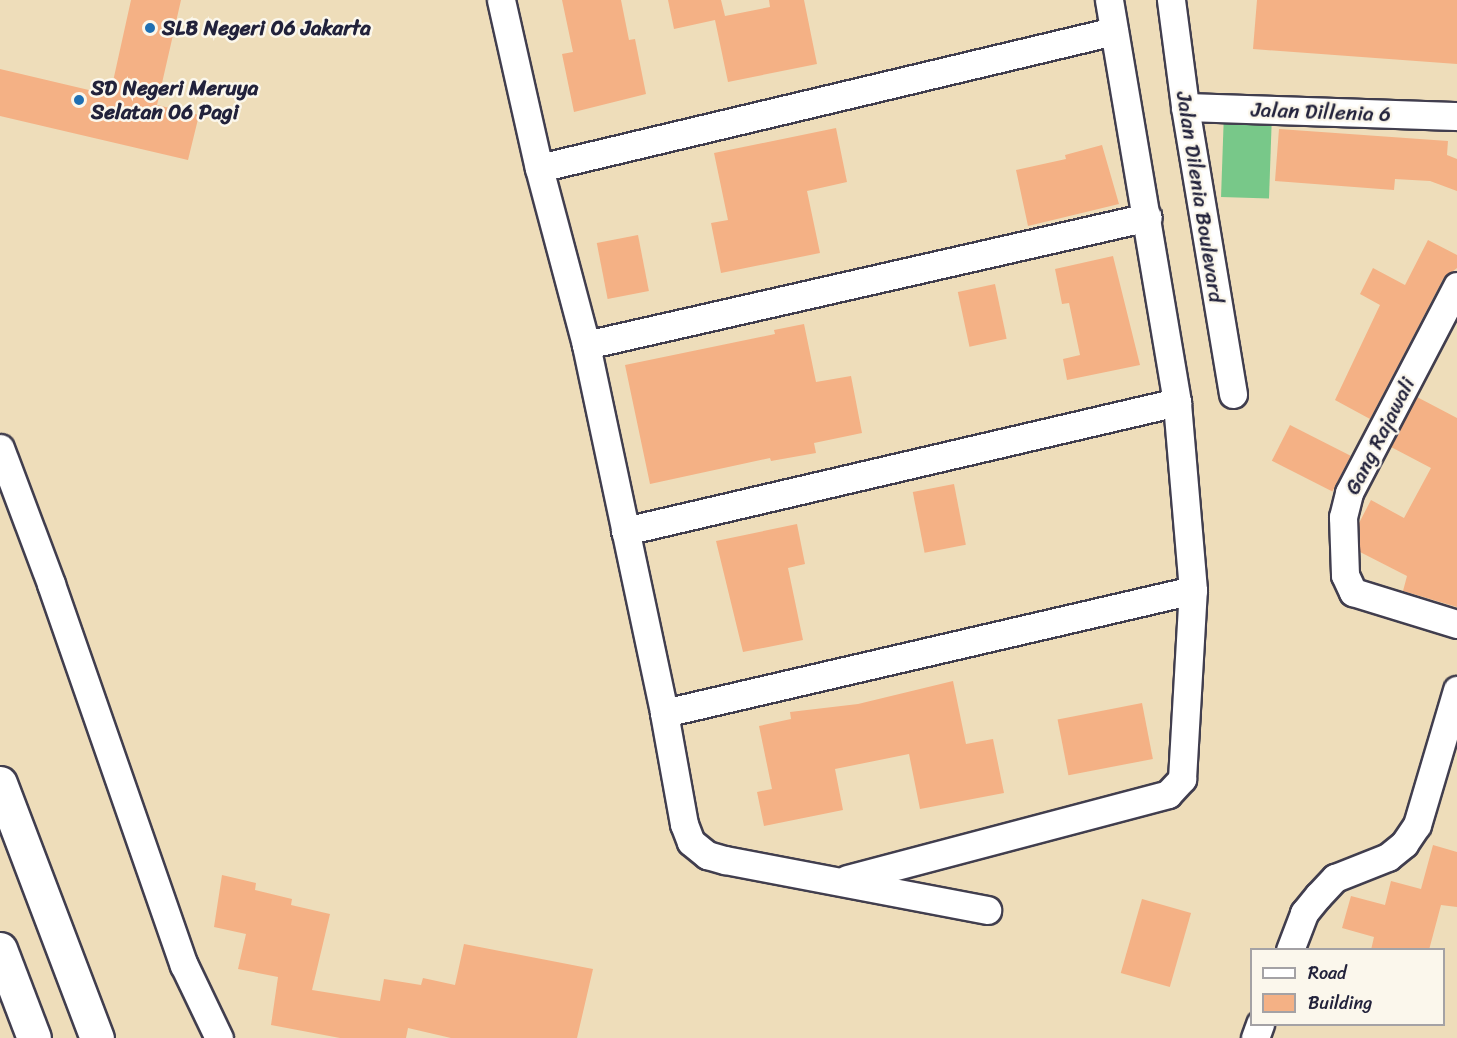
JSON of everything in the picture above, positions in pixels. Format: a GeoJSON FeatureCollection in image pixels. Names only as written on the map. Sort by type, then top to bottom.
{"type":"FeatureCollection","features":[{"type":"Feature","properties":{"kind":"highway"},"geometry":{"type":"LineString","coordinates":[[0,783],[97,1038]]}},
{"type":"Feature","properties":{"kind":"highway"},"geometry":{"type":"LineString","coordinates":[[0,949],[34,1038]]}},
{"type":"Feature","properties":{"kind":"street"},"geometry":{"type":"LineString","coordinates":[[501,0],[539,168],[586,345],[664,713],[684,824],[691,842],[707,855],[725,860],[987,910]]}},
{"type":"Feature","properties":{"kind":"street"},"geometry":{"type":"LineString","coordinates":[[841,881],[1168,794],[1177,788],[1182,779],[1193,590],[1177,402],[1148,217],[1110,0]]}},
{"type":"Feature","properties":{"kind":"street","name":"Jalan Dilenia Boulevard"},"geometry":{"type":"LineString","coordinates":[[1171,0],[1185,107],[1233,394]]}},
{"type":"Feature","properties":{"kind":"street"},"geometry":{"type":"LineString","coordinates":[[539,168],[1114,32]]}},
{"type":"Feature","properties":{"kind":"street","name":"Jalan Dillenia 6"},"geometry":{"type":"LineString","coordinates":[[1185,107],[1457,116]]}},
{"type":"Feature","properties":{"kind":"street"},"geometry":{"type":"LineString","coordinates":[[586,345],[1148,217]]}},
{"type":"Feature","properties":{"kind":"street","name":"Gang Rajawali"},"geometry":{"type":"LineString","coordinates":[[1457,286],[1349,493],[1343,516],[1345,575],[1353,592],[1457,624]]}},
{"type":"Feature","properties":{"kind":"street"},"geometry":{"type":"LineString","coordinates":[[625,531],[1177,402]]}},
{"type":"Feature","properties":{"kind":"street"},"geometry":{"type":"LineString","coordinates":[[0,448],[51,584],[184,965],[219,1038]]}},
{"type":"Feature","properties":{"kind":"street"},"geometry":{"type":"LineString","coordinates":[[664,713],[1193,590]]}},
{"type":"Feature","properties":{"kind":"street"},"geometry":{"type":"LineString","coordinates":[[1291,948],[1304,913],[1335,879],[1388,857],[1404,844],[1417,825],[1457,690]]}},
{"type":"Feature","properties":{"kind":"green space"},"geometry":{"type":"Polygon","coordinates":[[[1224,112],[1272,114],[1269,199],[1221,197],[1224,112]]]}},
{"type":"Feature","properties":{"kind":"building","name":"SD Negeri Meruya Selatan 06 Pagi"},"geometry":{"type":"Polygon","coordinates":[[[131,0],[181,0],[157,105],[199,115],[188,160],[0,116],[0,69],[110,95],[131,0]]]}},
{"type":"Feature","properties":{"kind":"building"},"geometry":{"type":"Polygon","coordinates":[[[562,0],[621,0],[629,40],[635,39],[646,94],[574,112],[562,54],[573,52],[562,0]]]}},
{"type":"Feature","properties":{"kind":"building"},"geometry":{"type":"Polygon","coordinates":[[[668,0],[721,0],[725,16],[770,7],[769,0],[804,0],[817,64],[728,82],[715,20],[674,29],[668,0]]]}},
{"type":"Feature","properties":{"kind":"building"},"geometry":{"type":"Polygon","coordinates":[[[1257,0],[1457,0],[1457,64],[1253,49],[1257,0]]]}},
{"type":"Feature","properties":{"kind":"building"},"geometry":{"type":"Polygon","coordinates":[[[836,128],[847,182],[807,191],[820,253],[721,273],[711,223],[728,220],[714,153],[836,128]]]}},
{"type":"Feature","properties":{"kind":"building"},"geometry":{"type":"Polygon","coordinates":[[[1279,129],[1448,141],[1447,155],[1457,159],[1457,191],[1430,181],[1395,179],[1394,190],[1275,181],[1279,129]]]}},
{"type":"Feature","properties":{"kind":"building"},"geometry":{"type":"Polygon","coordinates":[[[1102,145],[1119,204],[1028,226],[1016,170],[1066,159],[1065,155],[1102,145]]]}},
{"type":"Feature","properties":{"kind":"building"},"geometry":{"type":"Polygon","coordinates":[[[638,235],[649,291],[608,299],[597,243],[638,235]]]}},
{"type":"Feature","properties":{"kind":"building"},"geometry":{"type":"Polygon","coordinates":[[[1428,240],[1457,255],[1457,268],[1443,279],[1370,419],[1335,400],[1380,305],[1360,294],[1373,268],[1405,285],[1428,240]]]}},
{"type":"Feature","properties":{"kind":"building"},"geometry":{"type":"Polygon","coordinates":[[[1113,256],[1140,365],[1067,380],[1063,359],[1080,355],[1069,303],[1062,304],[1055,269],[1113,256]]]}},
{"type":"Feature","properties":{"kind":"building"},"geometry":{"type":"Polygon","coordinates":[[[995,284],[1007,339],[969,347],[958,292],[995,284]]]}},
{"type":"Feature","properties":{"kind":"building"},"geometry":{"type":"Polygon","coordinates":[[[804,324],[816,382],[851,376],[862,433],[814,443],[816,453],[771,461],[770,458],[650,484],[625,365],[775,334],[774,330],[804,324]]]}},
{"type":"Feature","properties":{"kind":"building"},"geometry":{"type":"Polygon","coordinates":[[[1417,397],[1457,418],[1457,607],[1403,591],[1407,576],[1360,552],[1359,523],[1371,500],[1404,518],[1431,468],[1391,447],[1417,397]]]}},
{"type":"Feature","properties":{"kind":"building"},"geometry":{"type":"Polygon","coordinates":[[[1290,425],[1351,456],[1332,492],[1272,461],[1290,425]]]}},
{"type":"Feature","properties":{"kind":"building"},"geometry":{"type":"Polygon","coordinates":[[[954,484],[966,545],[925,553],[913,492],[954,484]]]}},
{"type":"Feature","properties":{"kind":"building"},"geometry":{"type":"Polygon","coordinates":[[[797,524],[805,564],[788,568],[803,640],[743,652],[716,541],[797,524]]]}},
{"type":"Feature","properties":{"kind":"building"},"geometry":{"type":"Polygon","coordinates":[[[953,681],[966,744],[993,739],[1004,793],[920,809],[909,754],[835,769],[843,810],[764,826],[757,792],[772,789],[759,726],[791,719],[790,712],[858,704],[953,681]]]}},
{"type":"Feature","properties":{"kind":"building"},"geometry":{"type":"Polygon","coordinates":[[[1142,703],[1153,759],[1068,775],[1058,719],[1142,703]]]}},
{"type":"Feature","properties":{"kind":"building"},"geometry":{"type":"Polygon","coordinates":[[[1433,845],[1457,852],[1457,907],[1441,905],[1430,948],[1371,948],[1374,937],[1342,928],[1351,896],[1385,905],[1391,881],[1421,889],[1433,845]]]}},
{"type":"Feature","properties":{"kind":"building"},"geometry":{"type":"Polygon","coordinates":[[[222,875],[256,883],[255,890],[292,899],[291,905],[330,914],[312,990],[380,1001],[384,979],[421,985],[423,978],[455,985],[464,944],[593,969],[577,1038],[451,1038],[408,1028],[406,1038],[340,1038],[271,1025],[278,977],[238,969],[246,934],[214,927],[222,875]]]}},
{"type":"Feature","properties":{"kind":"building"},"geometry":{"type":"Polygon","coordinates":[[[1142,899],[1191,913],[1170,987],[1121,973],[1142,899]]]}},
{"type":"Feature","properties":{"kind":"place","name":"SLB Negeri 06 Jakarta"},"geometry":{"type":"Point","coordinates":[150,28]}},
{"type":"Feature","properties":{"kind":"place","name":"SD Negeri Meruya Selatan 06 Pagi"},"geometry":{"type":"Point","coordinates":[79,100]}}]}
